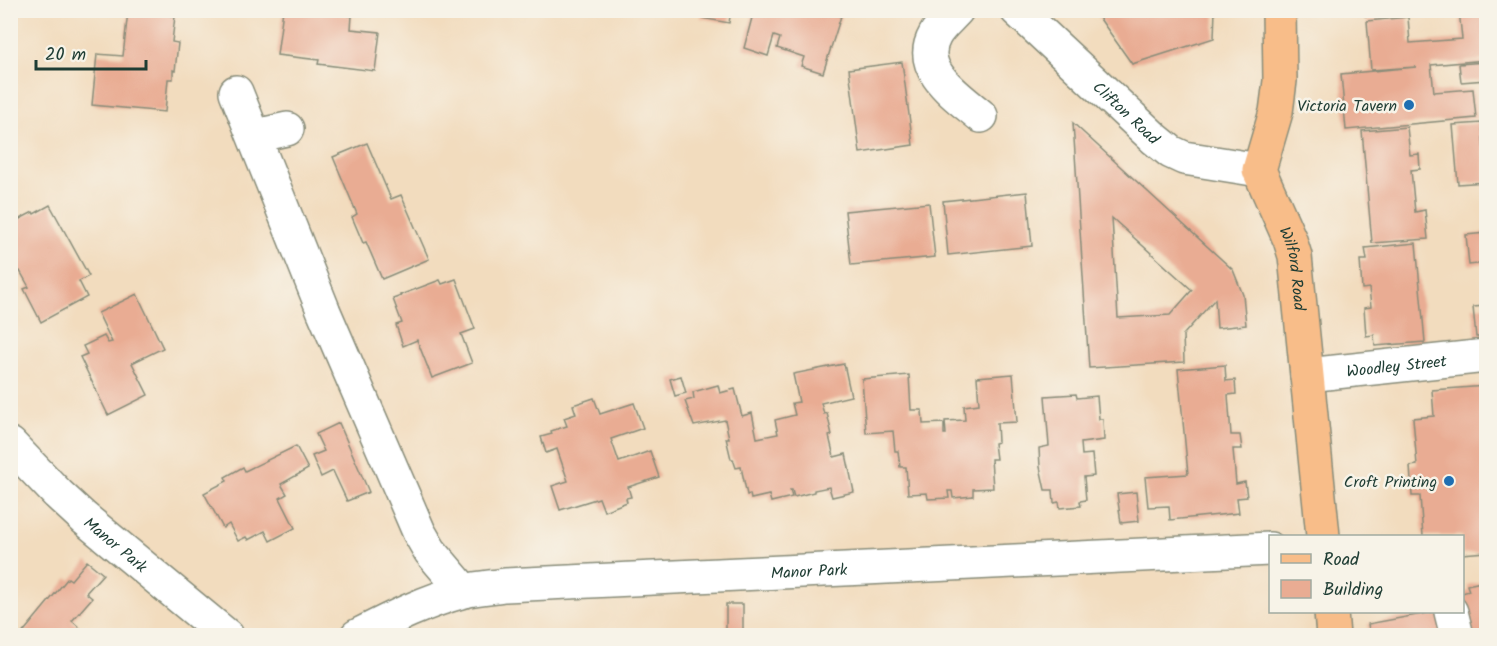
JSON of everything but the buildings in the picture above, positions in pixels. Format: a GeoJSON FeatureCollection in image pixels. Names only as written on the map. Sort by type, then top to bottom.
{"type":"FeatureCollection","features":[{"type":"Feature","properties":{"kind":"main road"},"geometry":{"type":"LineString","coordinates":[[1259,170],[1276,112],[1280,81],[1279,10]]}},
{"type":"Feature","properties":{"kind":"main road","name":"Wilford Road"},"geometry":{"type":"LineString","coordinates":[[1259,170],[1295,256],[1323,535]]}},
{"type":"Feature","properties":{"kind":"main road"},"geometry":{"type":"LineString","coordinates":[[1331,613],[1333,636]]}},
{"type":"Feature","properties":{"kind":"street"},"geometry":{"type":"LineString","coordinates":[[957,10],[935,35],[931,46],[931,61],[943,82],[981,116]]}},
{"type":"Feature","properties":{"kind":"street","name":"Clifton Road"},"geometry":{"type":"LineString","coordinates":[[1017,10],[1155,139],[1172,152],[1197,161],[1259,170]]}},
{"type":"Feature","properties":{"kind":"street"},"geometry":{"type":"LineString","coordinates":[[237,92],[329,323],[419,532],[430,551],[464,591]]}},
{"type":"Feature","properties":{"kind":"street"},"geometry":{"type":"LineString","coordinates":[[256,139],[287,129]]}},
{"type":"Feature","properties":{"kind":"street","name":"Woodley Street"},"geometry":{"type":"LineString","coordinates":[[1307,375],[1486,356]]}},
{"type":"Feature","properties":{"kind":"street","name":"Manor Park"},"geometry":{"type":"LineString","coordinates":[[10,444],[75,510],[227,636]]}},
{"type":"Feature","properties":{"kind":"street","name":"Manor Park"},"geometry":{"type":"LineString","coordinates":[[357,636],[412,609],[464,591],[505,585],[1269,549]]}},
{"type":"Feature","properties":{"kind":"street"},"geometry":{"type":"LineString","coordinates":[[1451,613],[1456,636]]}},
{"type":"Feature","properties":{"kind":"place","name":"Victoria Tavern"},"geometry":{"type":"Point","coordinates":[1409,105]}},
{"type":"Feature","properties":{"kind":"place","name":"Croft Printing"},"geometry":{"type":"Point","coordinates":[1449,481]}}]}
